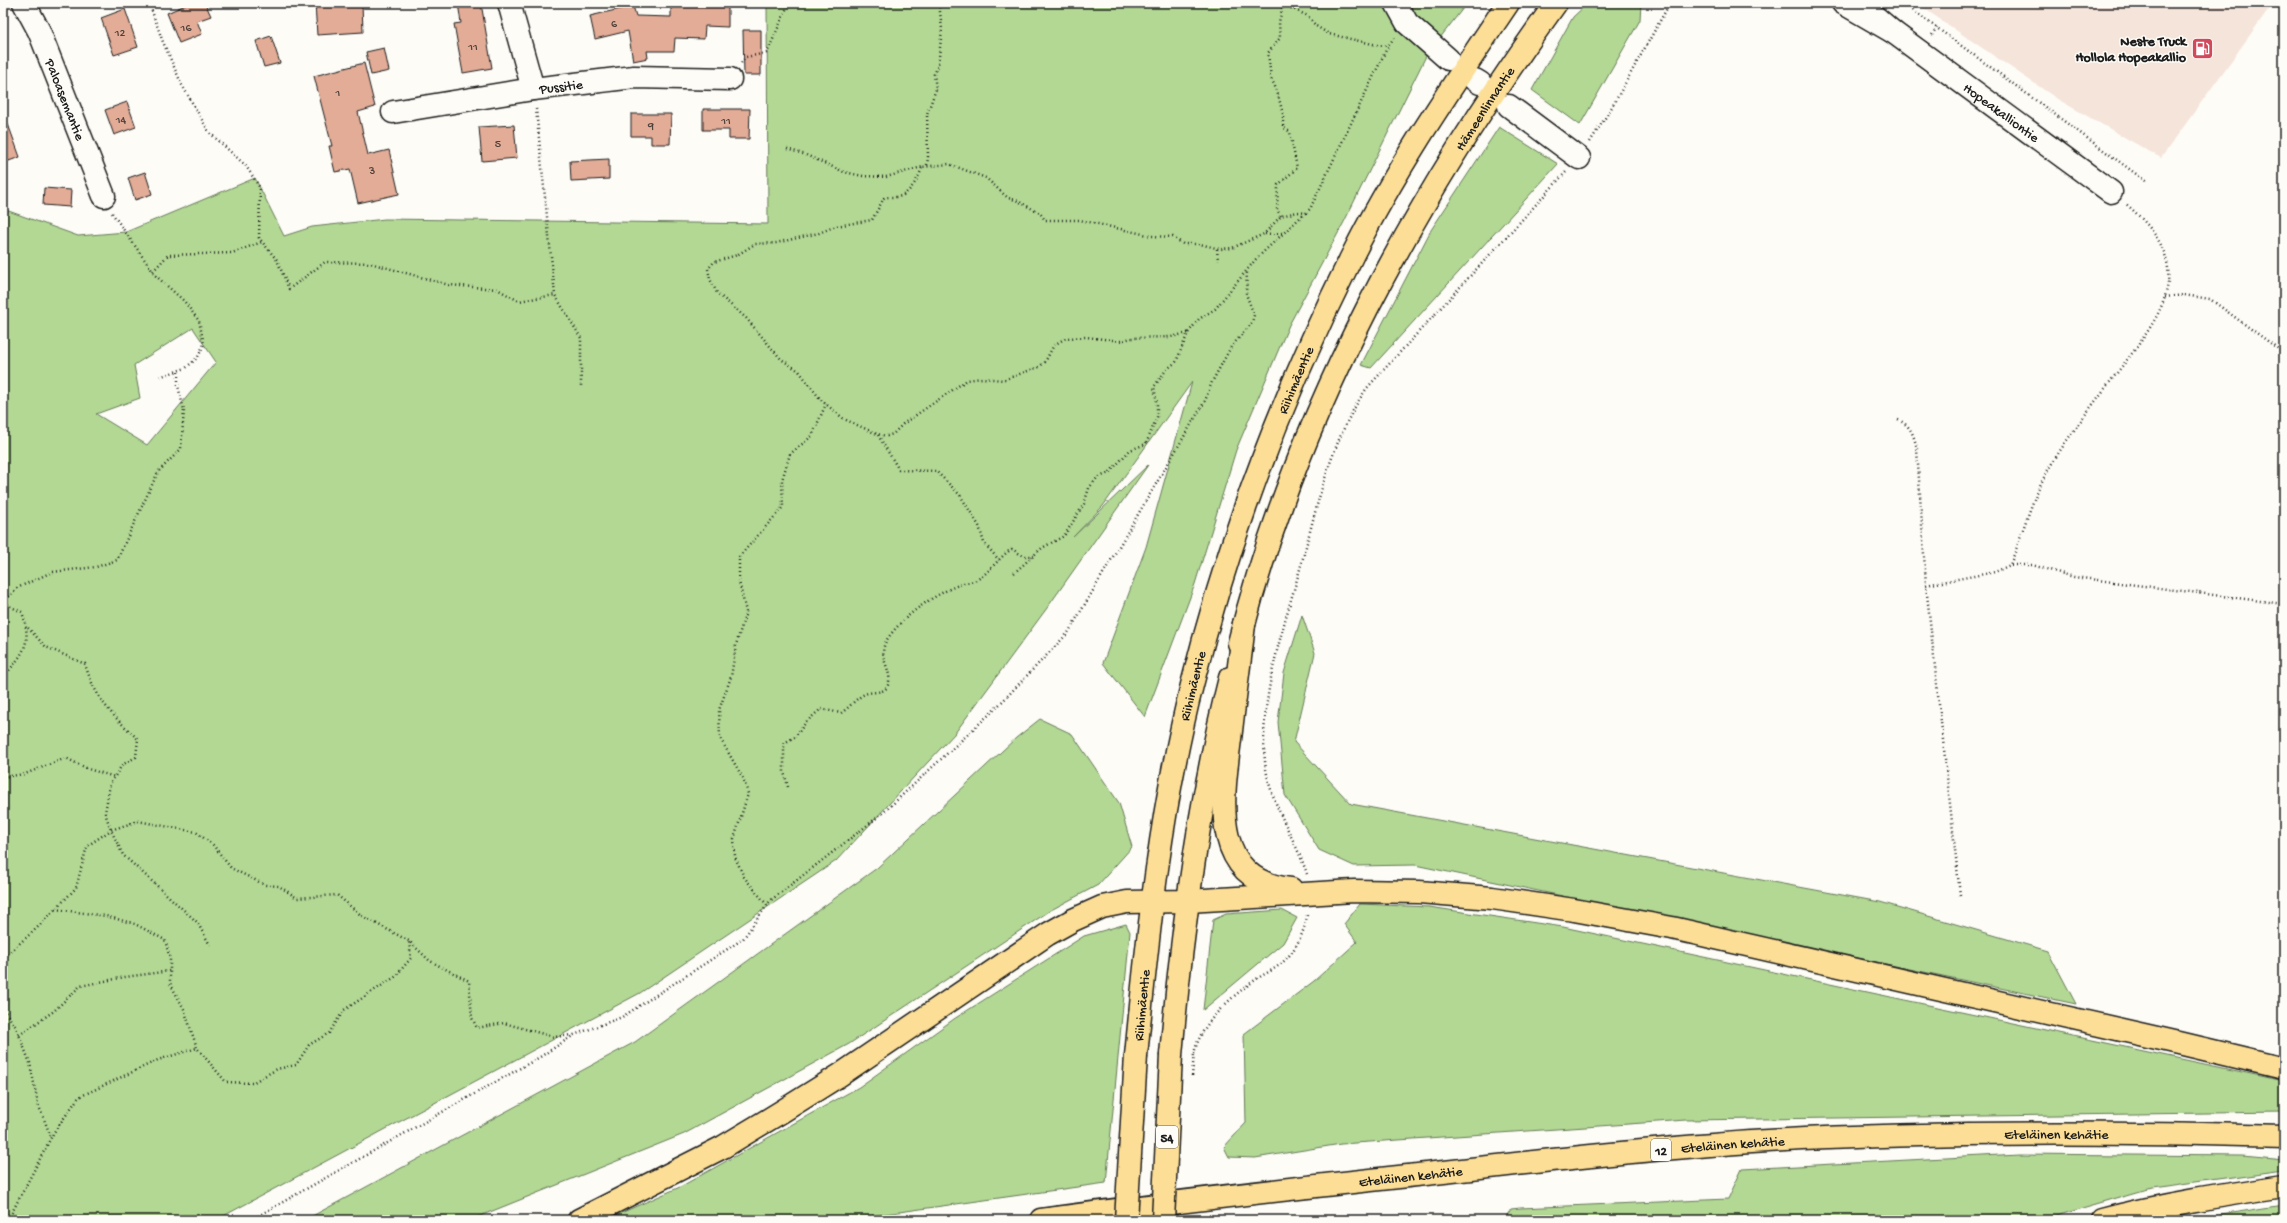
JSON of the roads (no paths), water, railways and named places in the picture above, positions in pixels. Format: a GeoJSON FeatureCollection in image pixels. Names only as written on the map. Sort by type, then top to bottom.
{"type":"FeatureCollection","features":[{"type":"Feature","properties":{"kind":"main road","name":"Riihimäentie"},"geometry":{"type":"LineString","coordinates":[[1126,1220],[1136,1056],[1151,902],[1191,686],[1238,528],[1276,422],[1312,340],[1354,253],[1422,132],[1508,3]]}},
{"type":"Feature","properties":{"kind":"main road","name":"Hämeenlinnantie"},"geometry":{"type":"LineString","coordinates":[[1244,624],[1266,552],[1306,439],[1349,343],[1416,216],[1475,122],[1556,3]]}},
{"type":"Feature","properties":{"kind":"main road"},"geometry":{"type":"LineString","coordinates":[[1188,901],[1209,772],[1223,707],[1244,624]]}},
{"type":"Feature","properties":{"kind":"main road"},"geometry":{"type":"LineString","coordinates":[[1244,624],[1224,789],[1225,828],[1239,862],[1251,874],[1268,884],[1326,893]]}},
{"type":"Feature","properties":{"kind":"main road"},"geometry":{"type":"LineString","coordinates":[[579,1220],[723,1148],[840,1075],[1048,934],[1073,920],[1102,907],[1127,902],[1188,901],[1326,893],[1419,892],[1492,898],[1657,925],[2284,1068]]}},
{"type":"Feature","properties":{"kind":"main road","name":"54"},"geometry":{"type":"LineString","coordinates":[[1163,1220],[1171,1055],[1188,901]]}},
{"type":"Feature","properties":{"kind":"main road","name":"Eteläinen kehätie"},"geometry":{"type":"LineString","coordinates":[[1041,1220],[1323,1185],[1599,1154],[1753,1142],[1987,1134],[2160,1134],[2284,1137]]}},
{"type":"Feature","properties":{"kind":"main road"},"geometry":{"type":"LineString","coordinates":[[2103,1220],[2135,1211],[2205,1198],[2284,1186]]}},
{"type":"Feature","properties":{"kind":"street","name":"Paloasemantie"},"geometry":{"type":"LineString","coordinates":[[24,3],[39,31],[104,196]]}},
{"type":"Feature","properties":{"kind":"street"},"geometry":{"type":"LineString","coordinates":[[509,3],[533,89]]}},
{"type":"Feature","properties":{"kind":"street"},"geometry":{"type":"LineString","coordinates":[[1396,3],[1407,23],[1448,59]]}},
{"type":"Feature","properties":{"kind":"street","name":"Hopeakalliontie"},"geometry":{"type":"LineString","coordinates":[[1843,3],[1893,32]]}},
{"type":"Feature","properties":{"kind":"street","name":"Hopeakalliontie"},"geometry":{"type":"LineString","coordinates":[[1859,3],[1893,32],[2111,192]]}},
{"type":"Feature","properties":{"kind":"street","name":"Pussitie"},"geometry":{"type":"LineString","coordinates":[[393,112],[533,89],[634,77],[730,79]]}},
{"type":"Feature","properties":{"kind":"street"},"geometry":{"type":"LineString","coordinates":[[1509,106],[1579,158]]}},
{"type":"Feature","properties":{"kind":"place","name":"Neste Truck Hollola Hopeakallio"},"geometry":{"type":"Point","coordinates":[2202,48]}}]}
